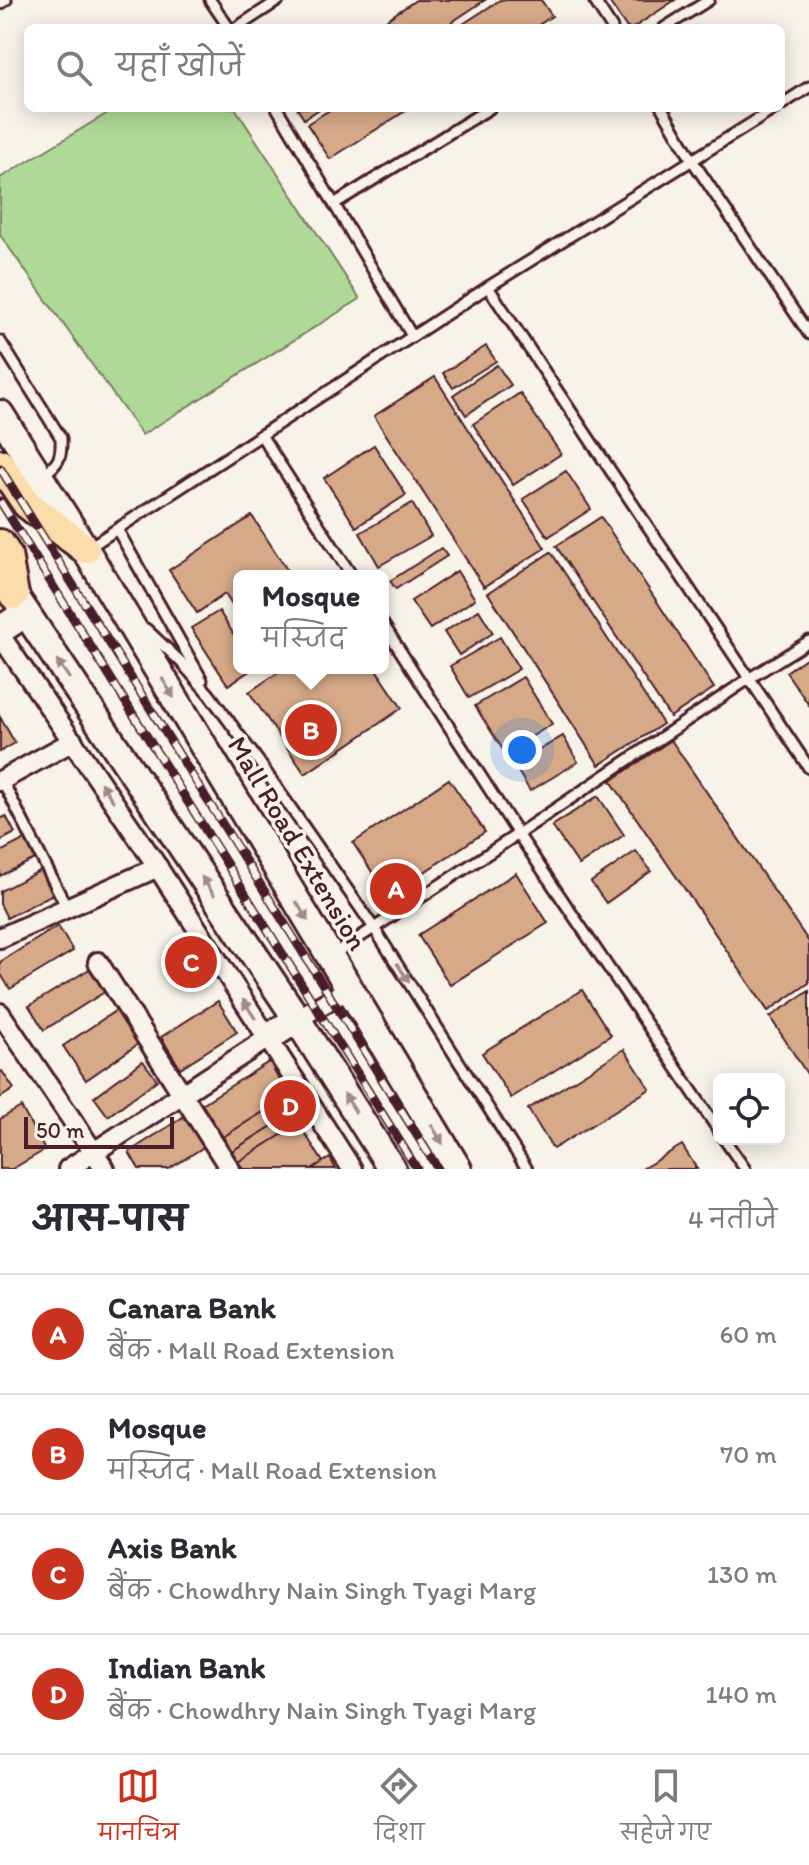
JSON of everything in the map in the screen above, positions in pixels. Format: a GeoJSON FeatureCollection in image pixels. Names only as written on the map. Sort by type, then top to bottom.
{"type":"FeatureCollection","features":[{"type":"Feature","properties":{"kind":"main road","name":"Mall Road Extension"},"geometry":{"type":"LineString","coordinates":[[0,414],[85,549],[458,1169]]}},
{"type":"Feature","properties":{"kind":"main road"},"geometry":{"type":"LineString","coordinates":[[0,464],[27,504],[85,549]]}},
{"type":"Feature","properties":{"kind":"main road"},"geometry":{"type":"LineString","coordinates":[[0,544],[7,555],[13,596],[297,1019],[392,1169]]}},
{"type":"Feature","properties":{"kind":"main road"},"geometry":{"type":"LineString","coordinates":[[0,633],[13,596]]}},
{"type":"Feature","properties":{"kind":"main road"},"geometry":{"type":"LineString","coordinates":[[268,1038],[297,1019]]}},
{"type":"Feature","properties":{"kind":"street"},"geometry":{"type":"LineString","coordinates":[[0,633],[158,867],[352,1169]]}},
{"type":"Feature","properties":{"kind":"street"},"geometry":{"type":"LineString","coordinates":[[1,780],[73,741]]}},
{"type":"Feature","properties":{"kind":"street"},"geometry":{"type":"LineString","coordinates":[[0,938],[158,867]]}},
{"type":"Feature","properties":{"kind":"street"},"geometry":{"type":"LineString","coordinates":[[98,962],[230,1169]]}},
{"type":"Feature","properties":{"kind":"street"},"geometry":{"type":"LineString","coordinates":[[297,1019],[349,989]]}},
{"type":"Feature","properties":{"kind":"street"},"geometry":{"type":"LineString","coordinates":[[0,1013],[105,1169]]}},
{"type":"Feature","properties":{"kind":"street"},"geometry":{"type":"LineString","coordinates":[[68,1169],[268,1038]]}},
{"type":"Feature","properties":{"kind":"lane"},"geometry":{"type":"LineString","coordinates":[[0,4],[6,0]]}},
{"type":"Feature","properties":{"kind":"lane"},"geometry":{"type":"LineString","coordinates":[[210,0],[226,24]]}},
{"type":"Feature","properties":{"kind":"lane"},"geometry":{"type":"LineString","coordinates":[[242,24],[279,0]]}},
{"type":"Feature","properties":{"kind":"lane"},"geometry":{"type":"LineString","coordinates":[[594,0],[609,24]]}},
{"type":"Feature","properties":{"kind":"lane"},"geometry":{"type":"LineString","coordinates":[[670,24],[709,0]]}},
{"type":"Feature","properties":{"kind":"lane"},"geometry":{"type":"LineString","coordinates":[[785,102],[809,87]]}},
{"type":"Feature","properties":{"kind":"lane"},"geometry":{"type":"LineString","coordinates":[[279,112],[412,336]]}},
{"type":"Feature","properties":{"kind":"lane"},"geometry":{"type":"LineString","coordinates":[[334,204],[484,112]]}},
{"type":"Feature","properties":{"kind":"lane"},"geometry":{"type":"LineString","coordinates":[[664,112],[692,160],[809,334]]}},
{"type":"Feature","properties":{"kind":"lane"},"geometry":{"type":"LineString","coordinates":[[85,549],[488,287],[770,112]]}},
{"type":"Feature","properties":{"kind":"lane"},"geometry":{"type":"LineString","coordinates":[[488,287],[809,768]]}},
{"type":"Feature","properties":{"kind":"lane"},"geometry":{"type":"LineString","coordinates":[[0,341],[61,438],[61,452],[56,466],[40,478]]}},
{"type":"Feature","properties":{"kind":"lane"},"geometry":{"type":"LineString","coordinates":[[261,435],[348,570]]}},
{"type":"Feature","properties":{"kind":"lane"},"geometry":{"type":"LineString","coordinates":[[117,529],[209,694]]}},
{"type":"Feature","properties":{"kind":"lane"},"geometry":{"type":"LineString","coordinates":[[117,602],[181,662],[209,694],[374,928],[527,1169]]}},
{"type":"Feature","properties":{"kind":"lane"},"geometry":{"type":"LineString","coordinates":[[389,633],[518,834],[713,1122]]}},
{"type":"Feature","properties":{"kind":"lane"},"geometry":{"type":"LineString","coordinates":[[329,957],[809,641]]}},
{"type":"Feature","properties":{"kind":"lane"},"geometry":{"type":"LineString","coordinates":[[1,780],[67,908]]}},
{"type":"Feature","properties":{"kind":"lane"},"geometry":{"type":"LineString","coordinates":[[728,1145],[745,1169]]}},
{"type":"Feature","properties":{"kind":"green space"},"geometry":{"type":"Polygon","coordinates":[[[109,112],[238,112],[360,299],[142,435],[0,235],[0,178],[109,112]]]}},
{"type":"Feature","properties":{"kind":"building"},"geometry":{"type":"Polygon","coordinates":[[[416,0],[485,0],[449,24],[380,24],[416,0]]]}},
{"type":"Feature","properties":{"kind":"building"},"geometry":{"type":"Polygon","coordinates":[[[500,0],[541,0],[552,16],[540,24],[463,24],[500,0]]]}},
{"type":"Feature","properties":{"kind":"building"},"geometry":{"type":"Polygon","coordinates":[[[608,0],[675,0],[639,24],[624,24],[608,0]]]}},
{"type":"Feature","properties":{"kind":"building"},"geometry":{"type":"Polygon","coordinates":[[[300,112],[315,112],[304,119],[300,112]]]}},
{"type":"Feature","properties":{"kind":"building"},"geometry":{"type":"Polygon","coordinates":[[[326,112],[404,112],[330,159],[307,124],[326,112]]]}},
{"type":"Feature","properties":{"kind":"building"},"geometry":{"type":"Polygon","coordinates":[[[486,346],[496,361],[453,388],[443,373],[486,346]]]}},
{"type":"Feature","properties":{"kind":"building"},"geometry":{"type":"Polygon","coordinates":[[[497,365],[511,385],[466,415],[453,395],[497,365]]]}},
{"type":"Feature","properties":{"kind":"building"},"geometry":{"type":"Polygon","coordinates":[[[435,377],[545,548],[484,587],[374,416],[435,377]]]}},
{"type":"Feature","properties":{"kind":"building"},"geometry":{"type":"Polygon","coordinates":[[[520,393],[561,454],[513,485],[473,424],[520,393]]]}},
{"type":"Feature","properties":{"kind":"building"},"geometry":{"type":"Polygon","coordinates":[[[374,445],[406,495],[356,527],[324,478],[374,445]]]}},
{"type":"Feature","properties":{"kind":"building"},"geometry":{"type":"Polygon","coordinates":[[[566,471],[591,509],[548,537],[523,499],[566,471]]]}},
{"type":"Feature","properties":{"kind":"building"},"geometry":{"type":"Polygon","coordinates":[[[412,503],[431,536],[379,566],[360,533],[412,503]]]}},
{"type":"Feature","properties":{"kind":"building"},"geometry":{"type":"Polygon","coordinates":[[[252,516],[287,570],[233,570],[233,607],[225,594],[197,613],[169,570],[252,516]]]}},
{"type":"Feature","properties":{"kind":"building"},"geometry":{"type":"Polygon","coordinates":[[[601,517],[714,688],[670,717],[556,546],[601,517]]]}},
{"type":"Feature","properties":{"kind":"building"},"geometry":{"type":"Polygon","coordinates":[[[441,548],[447,556],[396,589],[390,581],[441,548]]]}},
{"type":"Feature","properties":{"kind":"building"},"geometry":{"type":"Polygon","coordinates":[[[551,552],[663,724],[599,765],[488,593],[551,552]]]}},
{"type":"Feature","properties":{"kind":"building"},"geometry":{"type":"Polygon","coordinates":[[[457,571],[475,599],[430,629],[411,601],[457,571]]]}},
{"type":"Feature","properties":{"kind":"building"},"geometry":{"type":"Polygon","coordinates":[[[479,610],[493,633],[459,655],[444,632],[479,610]]]}},
{"type":"Feature","properties":{"kind":"building"},"geometry":{"type":"Polygon","coordinates":[[[219,611],[233,633],[233,674],[245,674],[228,685],[191,628],[219,611]]]}},
{"type":"Feature","properties":{"kind":"building"},"geometry":{"type":"Polygon","coordinates":[[[500,637],[519,669],[469,698],[450,666],[500,637]]]}},
{"type":"Feature","properties":{"kind":"building"},"geometry":{"type":"Polygon","coordinates":[[[809,656],[809,705],[786,672],[809,656]]]}},
{"type":"Feature","properties":{"kind":"building"},"geometry":{"type":"Polygon","coordinates":[[[276,674],[379,674],[402,708],[305,774],[249,692],[276,674]]]}},
{"type":"Feature","properties":{"kind":"building"},"geometry":{"type":"Polygon","coordinates":[[[523,677],[552,724],[505,753],[475,706],[523,677]]]}},
{"type":"Feature","properties":{"kind":"building"},"geometry":{"type":"Polygon","coordinates":[[[0,717],[15,743],[0,752],[0,717]]]}},
{"type":"Feature","properties":{"kind":"building"},"geometry":{"type":"Polygon","coordinates":[[[563,736],[578,762],[530,791],[514,765],[563,736]]]}},
{"type":"Feature","properties":{"kind":"building"},"geometry":{"type":"Polygon","coordinates":[[[671,740],[809,942],[809,983],[768,1011],[611,781],[671,740]]]}},
{"type":"Feature","properties":{"kind":"building"},"geometry":{"type":"Polygon","coordinates":[[[449,779],[485,832],[388,896],[353,843],[449,779]]]}},
{"type":"Feature","properties":{"kind":"building"},"geometry":{"type":"Polygon","coordinates":[[[598,796],[624,835],[579,865],[552,826],[598,796]]]}},
{"type":"Feature","properties":{"kind":"building"},"geometry":{"type":"Polygon","coordinates":[[[6,816],[15,833],[0,841],[0,819],[6,816]]]}},
{"type":"Feature","properties":{"kind":"building"},"geometry":{"type":"Polygon","coordinates":[[[25,839],[35,859],[0,876],[0,852],[25,839]]]}},
{"type":"Feature","properties":{"kind":"building"},"geometry":{"type":"Polygon","coordinates":[[[636,851],[651,871],[606,903],[591,882],[636,851]]]}},
{"type":"Feature","properties":{"kind":"building"},"geometry":{"type":"Polygon","coordinates":[[[43,869],[55,893],[7,918],[0,904],[0,891],[43,869]]]}},
{"type":"Feature","properties":{"kind":"building"},"geometry":{"type":"Polygon","coordinates":[[[516,873],[548,923],[450,985],[418,935],[516,873]]]}},
{"type":"Feature","properties":{"kind":"building"},"geometry":{"type":"Polygon","coordinates":[[[58,926],[73,951],[10,989],[0,973],[0,962],[58,926]]]}},
{"type":"Feature","properties":{"kind":"building"},"geometry":{"type":"Polygon","coordinates":[[[96,965],[111,988],[44,1030],[29,1006],[96,965]]]}},
{"type":"Feature","properties":{"kind":"building"},"geometry":{"type":"Polygon","coordinates":[[[582,990],[611,1035],[511,1098],[482,1053],[582,990]]]}},
{"type":"Feature","properties":{"kind":"building"},"geometry":{"type":"Polygon","coordinates":[[[809,991],[809,1077],[770,1017],[809,991]]]}},
{"type":"Feature","properties":{"kind":"building"},"geometry":{"type":"Polygon","coordinates":[[[218,1001],[237,1032],[180,1068],[161,1037],[218,1001]]]}},
{"type":"Feature","properties":{"kind":"building"},"geometry":{"type":"Polygon","coordinates":[[[118,1009],[141,1042],[86,1080],[63,1046],[118,1009]]]}},
{"type":"Feature","properties":{"kind":"building"},"geometry":{"type":"Polygon","coordinates":[[[624,1049],[650,1089],[553,1149],[528,1109],[624,1049]]]}},
{"type":"Feature","properties":{"kind":"building"},"geometry":{"type":"Polygon","coordinates":[[[272,1060],[277,1069],[274,1071],[289,1096],[223,1137],[202,1104],[272,1060]]]}},
{"type":"Feature","properties":{"kind":"building"},"geometry":{"type":"Polygon","coordinates":[[[143,1061],[157,1080],[108,1116],[94,1097],[143,1061]]]}},
{"type":"Feature","properties":{"kind":"building"},"geometry":{"type":"Polygon","coordinates":[[[0,1072],[14,1089],[0,1098],[0,1072]]]}},
{"type":"Feature","properties":{"kind":"building"},"geometry":{"type":"Polygon","coordinates":[[[289,1096],[298,1110],[232,1151],[223,1137],[289,1096]]]}},
{"type":"Feature","properties":{"kind":"building"},"geometry":{"type":"Polygon","coordinates":[[[21,1107],[45,1150],[12,1169],[0,1169],[0,1119],[21,1107]]]}},
{"type":"Feature","properties":{"kind":"building"},"geometry":{"type":"Polygon","coordinates":[[[298,1110],[305,1121],[238,1162],[232,1151],[298,1110]]]}},
{"type":"Feature","properties":{"kind":"building"},"geometry":{"type":"Polygon","coordinates":[[[191,1112],[210,1143],[169,1169],[139,1169],[129,1152],[191,1112]]]}},
{"type":"Feature","properties":{"kind":"building"},"geometry":{"type":"Polygon","coordinates":[[[299,1124],[323,1162],[312,1169],[243,1169],[238,1162],[299,1124]]]}},
{"type":"Feature","properties":{"kind":"building"},"geometry":{"type":"Polygon","coordinates":[[[682,1145],[697,1169],[642,1169],[682,1145]]]}},
{"type":"Feature","properties":{"kind":"building"},"geometry":{"type":"Polygon","coordinates":[[[330,1158],[336,1169],[312,1169],[323,1162],[330,1158]]]}},
{"type":"Feature","properties":{"kind":"railway"},"geometry":{"type":"LineString","coordinates":[[0,468],[438,1169]]}},
{"type":"Feature","properties":{"kind":"railway"},"geometry":{"type":"LineString","coordinates":[[0,501],[417,1169]]}},
{"type":"Feature","properties":{"kind":"place","name":"Mosque"},"geometry":{"type":"Point","coordinates":[311,730]}},
{"type":"Feature","properties":{"kind":"place","name":"Canara Bank"},"geometry":{"type":"Point","coordinates":[396,889]}},
{"type":"Feature","properties":{"kind":"place","name":"Axis Bank"},"geometry":{"type":"Point","coordinates":[191,962]}},
{"type":"Feature","properties":{"kind":"place","name":"Indian Bank"},"geometry":{"type":"Point","coordinates":[290,1106]}}]}
